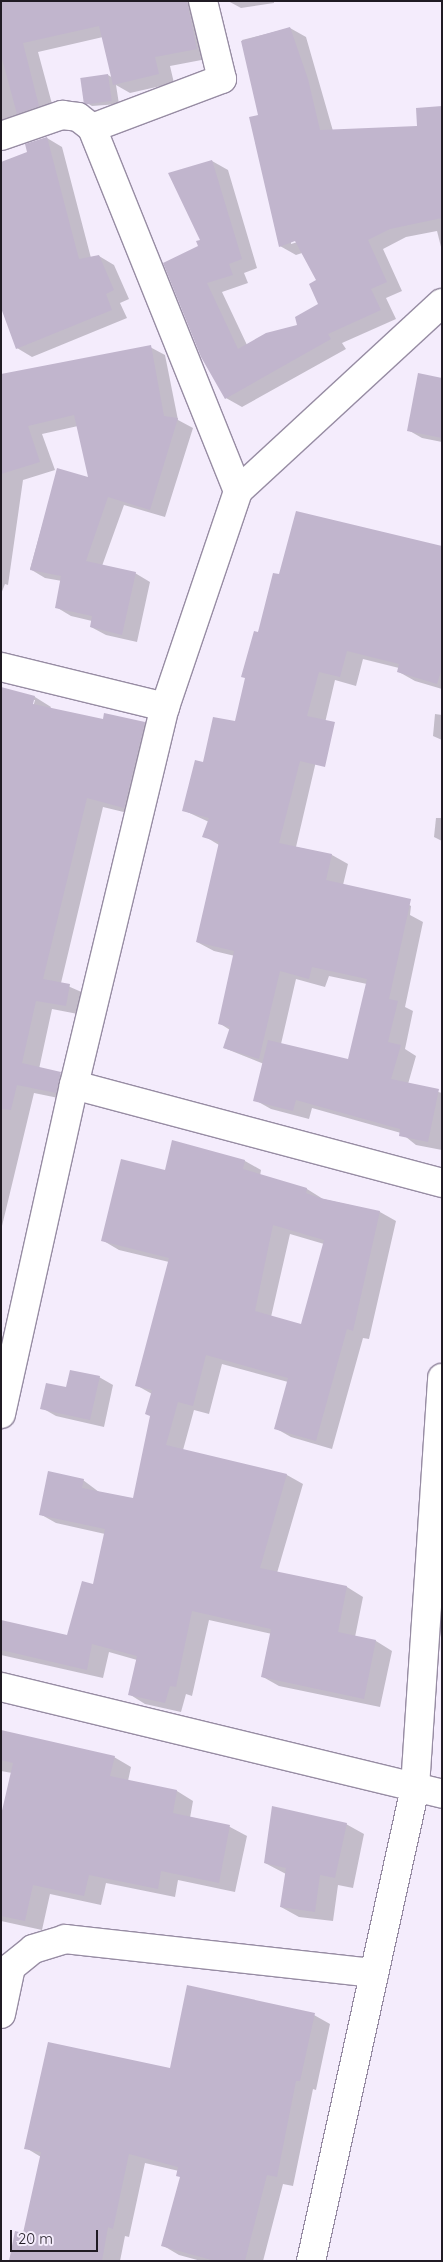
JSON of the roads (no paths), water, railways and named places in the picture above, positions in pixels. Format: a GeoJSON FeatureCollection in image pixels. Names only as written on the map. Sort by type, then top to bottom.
{"type":"FeatureCollection","features":[{"type":"Feature","properties":{"kind":"street"},"geometry":{"type":"LineString","coordinates":[[92,128],[222,79],[203,1]]}},
{"type":"Feature","properties":{"kind":"street"},"geometry":{"type":"LineString","coordinates":[[1,136],[62,115],[78,117],[92,128],[238,491]]}},
{"type":"Feature","properties":{"kind":"street"},"geometry":{"type":"LineString","coordinates":[[1,1414],[74,1085],[164,707],[238,491],[442,303]]}},
{"type":"Feature","properties":{"kind":"street"},"geometry":{"type":"LineString","coordinates":[[1,667],[164,707]]}},
{"type":"Feature","properties":{"kind":"street"},"geometry":{"type":"LineString","coordinates":[[74,1085],[442,1183]]}},
{"type":"Feature","properties":{"kind":"street"},"geometry":{"type":"LineString","coordinates":[[311,2261],[415,1787],[442,1378]]}},
{"type":"Feature","properties":{"kind":"street"},"geometry":{"type":"LineString","coordinates":[[1,1687],[442,1794]]}},
{"type":"Feature","properties":{"kind":"street"},"geometry":{"type":"LineString","coordinates":[[1,2014],[10,1967],[33,1949],[65,1939],[374,1973]]}}]}
